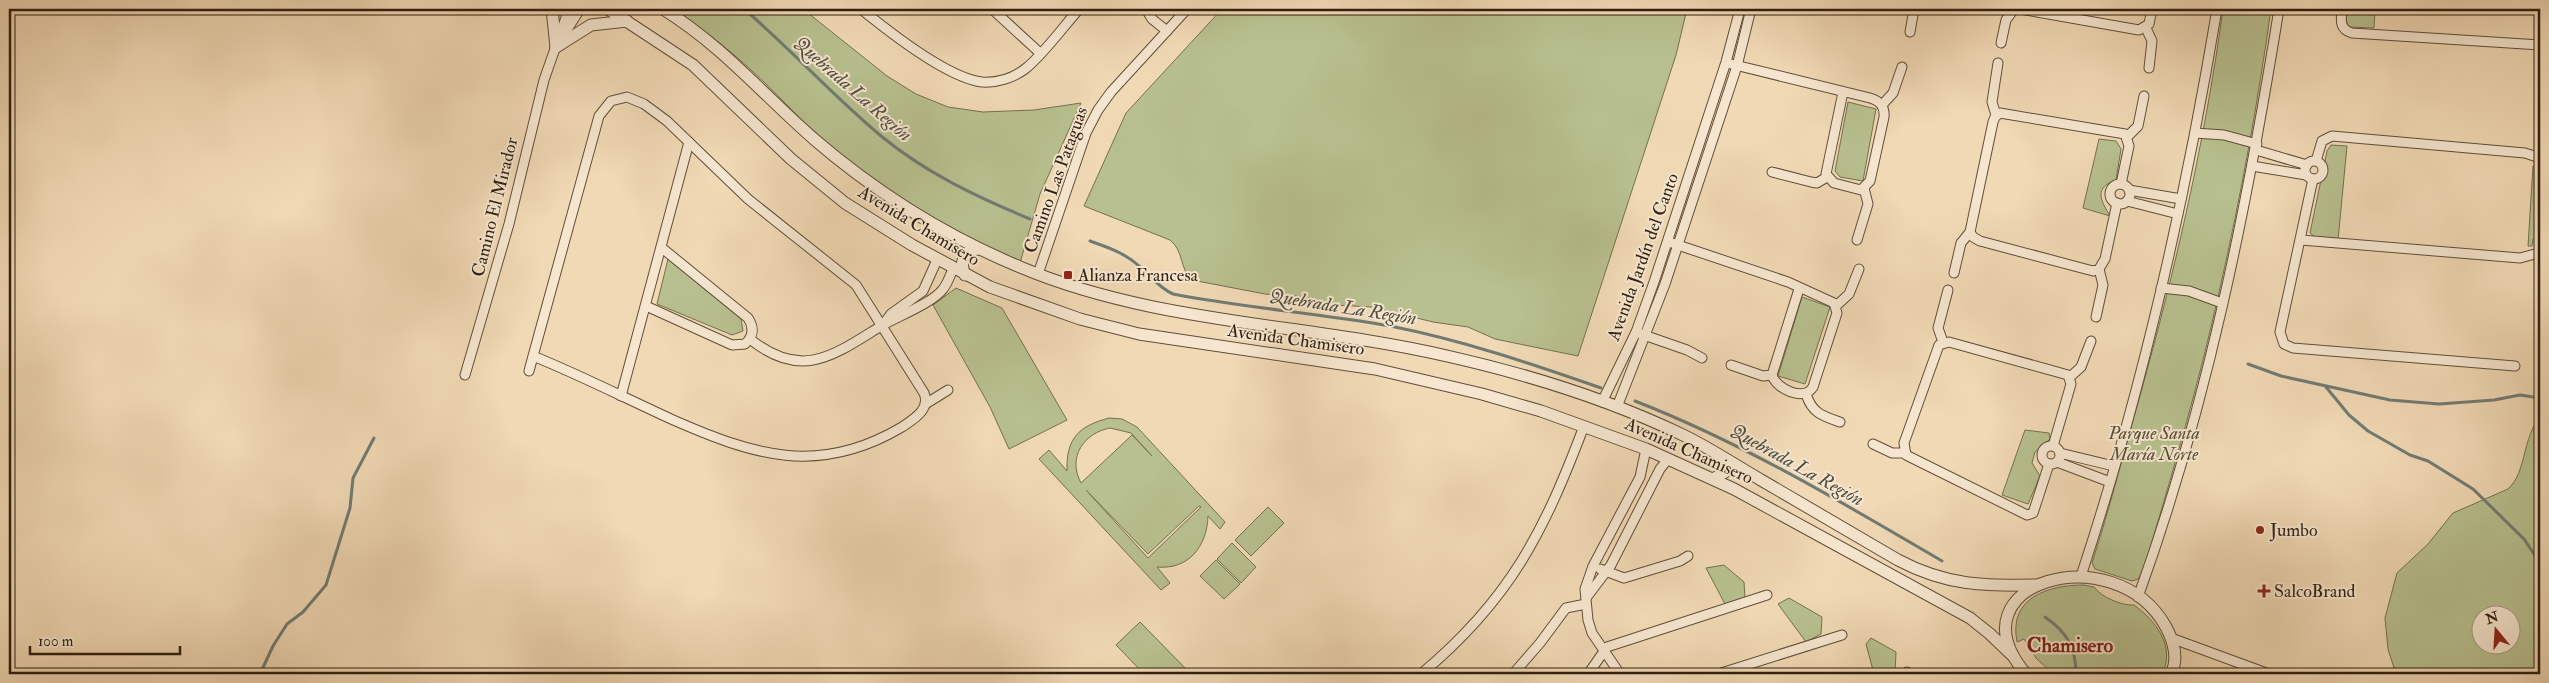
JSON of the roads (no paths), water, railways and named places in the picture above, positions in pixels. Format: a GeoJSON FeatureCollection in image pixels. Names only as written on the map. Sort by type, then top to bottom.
{"type":"FeatureCollection","features":[{"type":"Feature","properties":{"kind":"street"},"geometry":{"type":"LineString","coordinates":[[552,9],[556,47],[591,25],[627,21]]}},
{"type":"Feature","properties":{"kind":"street","name":"Camino El Mirador"},"geometry":{"type":"LineString","coordinates":[[465,375],[495,276],[542,88],[569,9]]}},
{"type":"Feature","properties":{"kind":"street","name":"Camino El Mirador"},"geometry":{"type":"LineString","coordinates":[[556,47],[580,9]]}},
{"type":"Feature","properties":{"kind":"street","name":"Avenida Chamisero"},"geometry":{"type":"LineString","coordinates":[[608,9],[680,55],[704,74],[768,138],[834,195],[879,226],[965,275],[1027,301],[1121,330],[1177,341],[1328,362],[1411,377],[1516,404],[1584,426],[1646,449],[1713,479],[1783,515],[1970,618],[2013,656]]}},
{"type":"Feature","properties":{"kind":"street","name":"Avenida Chamisero"},"geometry":{"type":"LineString","coordinates":[[663,9],[731,59],[806,132],[845,166],[909,211],[979,249],[1038,274],[1082,290],[1144,306],[1348,336],[1418,349],[1517,374],[1617,407],[1681,434],[1898,560],[1926,574],[1968,585],[2038,585]]}},
{"type":"Feature","properties":{"kind":"street"},"geometry":{"type":"LineString","coordinates":[[862,9],[927,56],[956,73],[976,81],[998,81],[1013,76],[1025,68],[1079,9]]}},
{"type":"Feature","properties":{"kind":"street"},"geometry":{"type":"LineString","coordinates":[[992,9],[1040,53]]}},
{"type":"Feature","properties":{"kind":"street"},"geometry":{"type":"LineString","coordinates":[[1146,9],[1152,19],[1166,31]]}},
{"type":"Feature","properties":{"kind":"street","name":"Camino Las Pataguas"},"geometry":{"type":"LineString","coordinates":[[1038,274],[1094,117],[1111,92],[1187,9]]}},
{"type":"Feature","properties":{"kind":"street","name":"Avenida Jardín del Canto"},"geometry":{"type":"LineString","coordinates":[[1602,402],[1636,332],[1668,241],[1726,62],[1740,9]]}},
{"type":"Feature","properties":{"kind":"street","name":"Avenida Jardín del Canto"},"geometry":{"type":"LineString","coordinates":[[1617,407],[1646,337],[1678,245],[1737,66],[1751,9]]}},
{"type":"Feature","properties":{"kind":"street"},"geometry":{"type":"LineString","coordinates":[[1910,32],[1914,9]]}},
{"type":"Feature","properties":{"kind":"street"},"geometry":{"type":"LineString","coordinates":[[2001,43],[2006,20],[2014,9]]}},
{"type":"Feature","properties":{"kind":"street"},"geometry":{"type":"LineString","coordinates":[[2020,9],[2139,30],[2146,28],[2150,21],[2152,9]]}},
{"type":"Feature","properties":{"kind":"street"},"geometry":{"type":"LineString","coordinates":[[2081,576],[2110,482],[2145,356],[2196,133],[2216,9]]}},
{"type":"Feature","properties":{"kind":"street"},"geometry":{"type":"LineString","coordinates":[[2138,597],[2172,497],[2222,303],[2256,147],[2279,9]]}},
{"type":"Feature","properties":{"kind":"street"},"geometry":{"type":"LineString","coordinates":[[2342,9],[2341,26],[2345,31],[2352,33],[2540,45]]}},
{"type":"Feature","properties":{"kind":"street"},"geometry":{"type":"LineString","coordinates":[[2146,28],[2152,41],[2149,68]]}},
{"type":"Feature","properties":{"kind":"street"},"geometry":{"type":"LineString","coordinates":[[1726,62],[1874,99],[1882,105],[1884,117],[1870,181],[1864,188],[1858,190],[1834,183],[1827,177],[1826,167],[1843,92]]}},
{"type":"Feature","properties":{"kind":"street"},"geometry":{"type":"LineString","coordinates":[[1954,273],[1961,243],[1970,232],[1996,115],[1992,102],[1998,64]]}},
{"type":"Feature","properties":{"kind":"street"},"geometry":{"type":"LineString","coordinates":[[1882,105],[1893,93],[1902,67]]}},
{"type":"Feature","properties":{"kind":"street"},"geometry":{"type":"LineString","coordinates":[[2127,136],[2138,126],[2144,96]]}},
{"type":"Feature","properties":{"kind":"street"},"geometry":{"type":"LineString","coordinates":[[529,371],[598,121],[604,107],[611,101],[623,97],[638,100],[663,118],[764,213],[852,281],[883,325],[924,393],[926,403]]}},
{"type":"Feature","properties":{"kind":"street"},"geometry":{"type":"LineString","coordinates":[[1996,115],[2004,113],[2116,132],[2127,136]]}},
{"type":"Feature","properties":{"kind":"street"},"geometry":{"type":"LineString","coordinates":[[2196,133],[2224,135],[2307,165],[2316,161],[2322,141],[2332,136],[2526,153],[2540,158]]}},
{"type":"Feature","properties":{"kind":"street"},"geometry":{"type":"LineString","coordinates":[[2127,136],[2129,146],[2125,187],[2127,200]]}},
{"type":"Feature","properties":{"kind":"street"},"geometry":{"type":"LineString","coordinates":[[621,396],[689,142]]}},
{"type":"Feature","properties":{"kind":"street"},"geometry":{"type":"LineString","coordinates":[[1698,150],[1708,154]]}},
{"type":"Feature","properties":{"kind":"street"},"geometry":{"type":"LineString","coordinates":[[2252,166],[2310,177],[2320,177],[2324,170],[2316,161]]}},
{"type":"Feature","properties":{"kind":"street"},"geometry":{"type":"LineString","coordinates":[[2307,165],[2310,177],[2301,240],[2280,332],[2280,338],[2286,346],[2516,366]]}},
{"type":"Feature","properties":{"kind":"street"},"geometry":{"type":"LineString","coordinates":[[1772,172],[1811,182],[1817,182],[1827,177]]}},
{"type":"Feature","properties":{"kind":"street"},"geometry":{"type":"LineString","coordinates":[[2117,203],[2111,197],[2110,192],[2116,185],[2182,199]]}},
{"type":"Feature","properties":{"kind":"street"},"geometry":{"type":"LineString","coordinates":[[1857,240],[1868,204],[1864,188]]}},
{"type":"Feature","properties":{"kind":"street"},"geometry":{"type":"LineString","coordinates":[[2117,203],[2127,200],[2178,214]]}},
{"type":"Feature","properties":{"kind":"street"},"geometry":{"type":"LineString","coordinates":[[2096,317],[2103,284],[2099,269],[2105,259],[2117,203]]}},
{"type":"Feature","properties":{"kind":"street"},"geometry":{"type":"LineString","coordinates":[[1970,232],[1976,239],[1998,246],[2089,271],[2099,269]]}},
{"type":"Feature","properties":{"kind":"street"},"geometry":{"type":"LineString","coordinates":[[2301,240],[2520,258],[2535,254]]}},
{"type":"Feature","properties":{"kind":"street"},"geometry":{"type":"LineString","coordinates":[[1668,241],[1788,282],[1799,289],[1829,299],[1836,306],[1836,313],[1813,387],[1806,394]]}},
{"type":"Feature","properties":{"kind":"street"},"geometry":{"type":"LineString","coordinates":[[646,306],[732,345],[742,345],[750,339],[752,329],[748,318],[662,248]]}},
{"type":"Feature","properties":{"kind":"street"},"geometry":{"type":"LineString","coordinates":[[965,275],[962,266],[964,256],[970,251],[979,249]]}},
{"type":"Feature","properties":{"kind":"street"},"geometry":{"type":"LineString","coordinates":[[883,325],[891,314],[923,291],[937,260]]}},
{"type":"Feature","properties":{"kind":"street"},"geometry":{"type":"LineString","coordinates":[[750,339],[774,354],[793,360],[809,361],[846,349],[883,325],[939,294],[953,269]]}},
{"type":"Feature","properties":{"kind":"street"},"geometry":{"type":"LineString","coordinates":[[1836,306],[1849,294],[1859,269]]}},
{"type":"Feature","properties":{"kind":"street"},"geometry":{"type":"LineString","coordinates":[[2161,288],[2189,291],[2222,303]]}},
{"type":"Feature","properties":{"kind":"street"},"geometry":{"type":"LineString","coordinates":[[1799,289],[1772,375],[1776,382],[1795,393],[1806,394]]}},
{"type":"Feature","properties":{"kind":"street"},"geometry":{"type":"LineString","coordinates":[[1943,342],[1938,328],[1948,290]]}},
{"type":"Feature","properties":{"kind":"street"},"geometry":{"type":"LineString","coordinates":[[1636,332],[1687,350],[1702,358]]}},
{"type":"Feature","properties":{"kind":"street"},"geometry":{"type":"LineString","coordinates":[[2070,377],[2081,367],[2091,341]]}},
{"type":"Feature","properties":{"kind":"street"},"geometry":{"type":"LineString","coordinates":[[1943,342],[1938,347],[1931,365],[1904,443],[1904,452],[1908,457],[2027,515],[2034,510],[2053,463],[2060,453]]}},
{"type":"Feature","properties":{"kind":"street"},"geometry":{"type":"LineString","coordinates":[[1943,342],[2063,372],[2070,377],[2071,384],[2053,446]]}},
{"type":"Feature","properties":{"kind":"street"},"geometry":{"type":"LineString","coordinates":[[533,356],[730,444],[766,454],[791,456],[831,453],[870,442],[905,424],[920,413],[926,403],[948,390]]}},
{"type":"Feature","properties":{"kind":"street"},"geometry":{"type":"LineString","coordinates":[[1731,365],[1763,376],[1772,375]]}},
{"type":"Feature","properties":{"kind":"street"},"geometry":{"type":"LineString","coordinates":[[1806,394],[1811,407],[1816,413],[1840,422]]}},
{"type":"Feature","properties":{"kind":"street"},"geometry":{"type":"LineString","coordinates":[[1421,674],[1474,626],[1514,575],[1554,503],[1584,426]]}},
{"type":"Feature","properties":{"kind":"street"},"geometry":{"type":"LineString","coordinates":[[1873,444],[1892,453],[1904,452]]}},
{"type":"Feature","properties":{"kind":"street"},"geometry":{"type":"LineString","coordinates":[[2053,446],[2060,453],[2114,466]]}},
{"type":"Feature","properties":{"kind":"street"},"geometry":{"type":"LineString","coordinates":[[2053,446],[2044,448],[2042,453],[2044,461],[2110,482]]}},
{"type":"Feature","properties":{"kind":"street"},"geometry":{"type":"LineString","coordinates":[[1620,674],[1603,651],[1589,626],[1586,582],[1640,478],[1646,449]]}},
{"type":"Feature","properties":{"kind":"street"},"geometry":{"type":"LineString","coordinates":[[1513,674],[1540,643],[1566,608],[1586,601],[1623,542],[1660,469],[1668,459]]}},
{"type":"Feature","properties":{"kind":"street"},"geometry":{"type":"LineString","coordinates":[[1713,479],[1725,472],[1726,460]]}},
{"type":"Feature","properties":{"kind":"street"},"geometry":{"type":"LineString","coordinates":[[1593,566],[1624,578],[1680,561],[1688,556]]}},
{"type":"Feature","properties":{"kind":"street"},"geometry":{"type":"LineString","coordinates":[[2026,674],[2013,656],[2007,635],[2009,611],[2018,598],[2038,585],[2062,578],[2081,576],[2107,581],[2138,597],[2156,612],[2171,638],[2175,653],[2176,672]]}},
{"type":"Feature","properties":{"kind":"street"},"geometry":{"type":"LineString","coordinates":[[1588,674],[1603,651],[1615,644],[1768,595]]}},
{"type":"Feature","properties":{"kind":"street"},"geometry":{"type":"LineString","coordinates":[[1718,674],[1842,634]]}},
{"type":"Feature","properties":{"kind":"street"},"geometry":{"type":"LineString","coordinates":[[2171,638],[2269,674]]}},
{"type":"Feature","properties":{"kind":"waterway","name":"Quebrada La Región"},"geometry":{"type":"LineString","coordinates":[[744,9],[863,121],[898,149],[952,183],[1030,219]]}},
{"type":"Feature","properties":{"kind":"waterway","name":"Quebrada La Región"},"geometry":{"type":"LineString","coordinates":[[1090,241],[1128,257],[1159,285],[1173,294],[1390,326],[1444,338],[1497,353],[1601,388]]}},
{"type":"Feature","properties":{"kind":"waterway"},"geometry":{"type":"LineString","coordinates":[[2248,364],[2281,376],[2390,400],[2439,404],[2494,400],[2520,395],[2540,398]]}},
{"type":"Feature","properties":{"kind":"waterway"},"geometry":{"type":"LineString","coordinates":[[2326,387],[2349,415],[2368,431],[2410,455],[2428,461],[2473,489],[2524,539],[2540,563]]}},
{"type":"Feature","properties":{"kind":"waterway","name":"Quebrada La Región"},"geometry":{"type":"LineString","coordinates":[[1635,401],[1715,436],[1792,475],[1942,561]]}},
{"type":"Feature","properties":{"kind":"waterway"},"geometry":{"type":"LineString","coordinates":[[260,674],[273,646],[287,624],[303,612],[326,585],[350,508],[353,478],[374,438]]}},
{"type":"Feature","properties":{"kind":"waterway","name":"Quebrada La Región"},"geometry":{"type":"LineString","coordinates":[[2045,617],[2069,641],[2076,665],[2076,674]]}},
{"type":"Feature","properties":{"kind":"place","name":"Alianza Francesa"},"geometry":{"type":"Point","coordinates":[1068,275]}},
{"type":"Feature","properties":{"kind":"place","name":"Jumbo"},"geometry":{"type":"Point","coordinates":[2260,530]}},
{"type":"Feature","properties":{"kind":"place","name":"SalcoBrand"},"geometry":{"type":"Point","coordinates":[2264,591]}},
{"type":"Feature","properties":{"kind":"district","name":"Chamisero"},"geometry":{"type":"Point","coordinates":[2070,645]}},
{"type":"Feature","properties":{"kind":"park label","name":"Parque Santa María Norte"},"geometry":{"type":"Point","coordinates":[2154,443]}}]}
